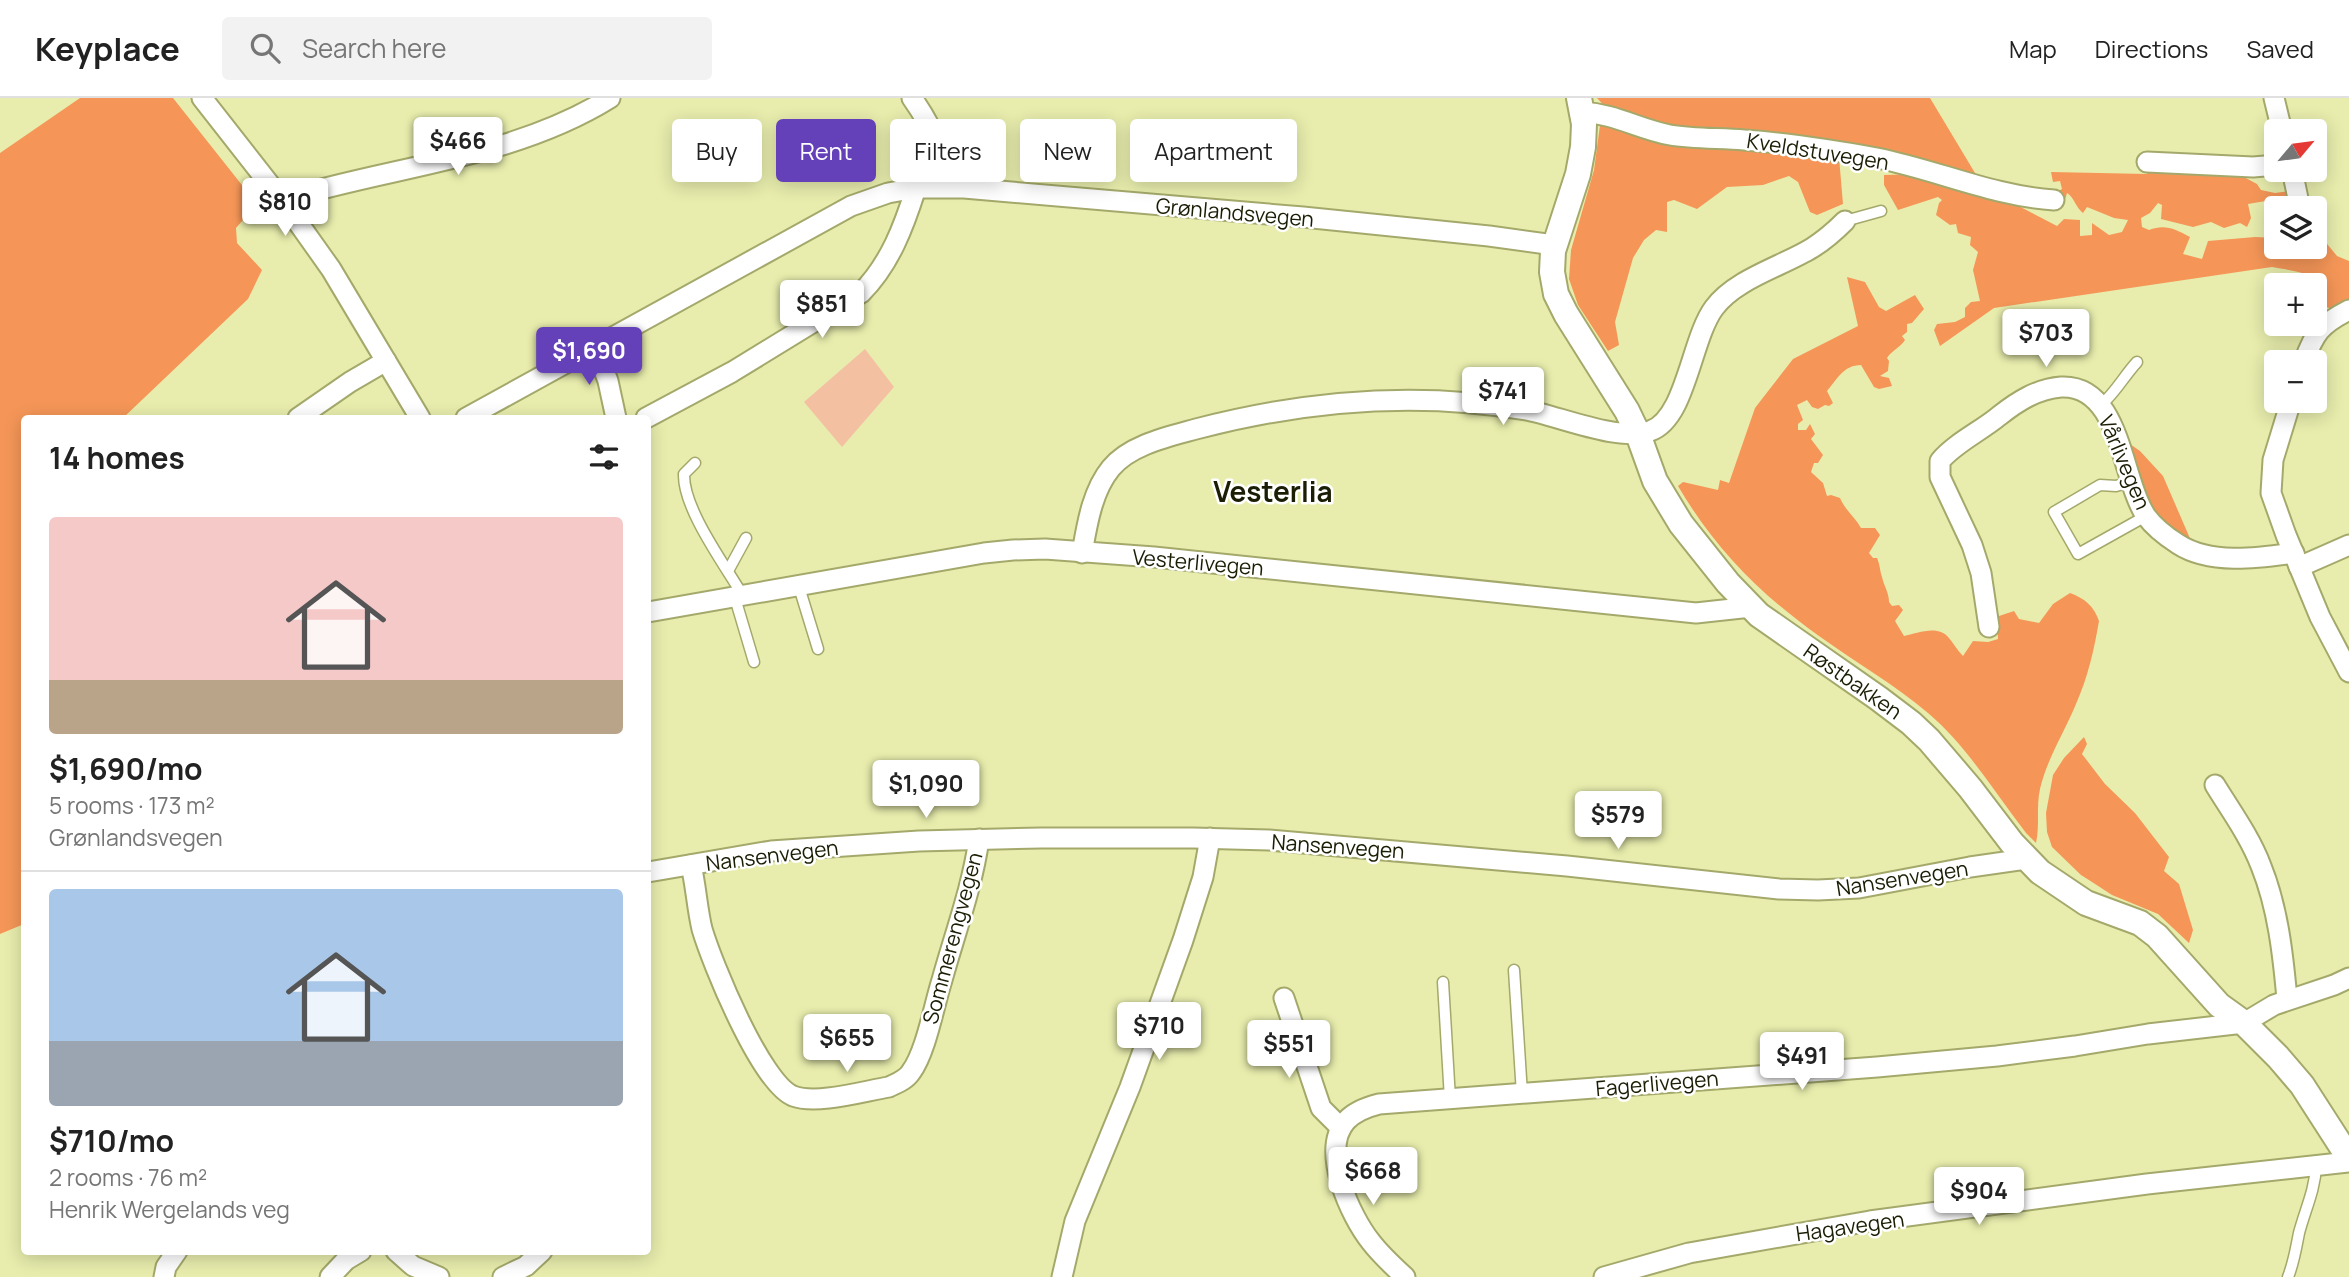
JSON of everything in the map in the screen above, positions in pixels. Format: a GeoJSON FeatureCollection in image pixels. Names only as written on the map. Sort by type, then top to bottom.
{"type":"FeatureCollection","features":[{"type":"Feature","properties":{"kind":"street"},"geometry":{"type":"LineString","coordinates":[[282,200],[523,139],[571,121],[610,98]]}},
{"type":"Feature","properties":{"kind":"street"},"geometry":{"type":"LineString","coordinates":[[912,98],[935,137],[940,162],[938,187]]}},
{"type":"Feature","properties":{"kind":"street"},"geometry":{"type":"LineString","coordinates":[[2274,98],[2279,119]]}},
{"type":"Feature","properties":{"kind":"street"},"geometry":{"type":"LineString","coordinates":[[206,99],[345,290],[418,415]]}},
{"type":"Feature","properties":{"kind":"street","name":"Kveldstuvegen"},"geometry":{"type":"LineString","coordinates":[[1580,105],[1653,131],[1773,143],[1880,159],[1988,189],[2028,198],[2054,200]]}},
{"type":"Feature","properties":{"kind":"street","name":"Røstbakken"},"geometry":{"type":"LineString","coordinates":[[1580,105],[1584,124],[1581,162],[1554,246],[1552,272],[1560,302],[1613,388],[1638,434],[1655,481],[1681,524],[1751,607],[1911,723],[1947,760],[2026,859],[2040,872],[2086,903],[2146,927],[2180,959],[2218,1005],[2264,1041],[2302,1085],[2349,1160]]}},
{"type":"Feature","properties":{"kind":"street"},"geometry":{"type":"LineString","coordinates":[[2147,162],[2264,166]]}},
{"type":"Feature","properties":{"kind":"street","name":"Grønlandsvegen"},"geometry":{"type":"LineString","coordinates":[[471,415],[851,206],[888,193],[916,188],[938,187],[1055,195],[1303,217],[1489,236],[1554,246]]}},
{"type":"Feature","properties":{"kind":"street"},"geometry":{"type":"LineString","coordinates":[[651,415],[732,372],[862,293],[878,274],[898,239],[916,188]]}},
{"type":"Feature","properties":{"kind":"street"},"geometry":{"type":"LineString","coordinates":[[1082,553],[1089,517],[1098,491],[1104,478],[1120,459],[1157,441],[1271,411],[1309,405],[1390,400],[1464,402],[1527,410],[1608,431],[1638,434],[1652,430],[1669,416],[1681,391],[1703,327],[1720,300],[1741,285],[1811,248],[1845,221]]}},
{"type":"Feature","properties":{"kind":"street"},"geometry":{"type":"LineString","coordinates":[[2309,350],[2321,327],[2349,310]]}},
{"type":"Feature","properties":{"kind":"street"},"geometry":{"type":"LineString","coordinates":[[595,346],[608,381],[615,415]]}},
{"type":"Feature","properties":{"kind":"street"},"geometry":{"type":"LineString","coordinates":[[302,415],[386,361]]}},
{"type":"Feature","properties":{"kind":"street","name":"Vårlivegen"},"geometry":{"type":"LineString","coordinates":[[1989,627],[1981,573],[1972,545],[1940,477],[1940,461],[2022,399],[2052,388],[2072,387],[2089,394],[2101,405],[2115,432],[2130,482],[2146,516],[2177,543],[2199,553],[2296,560],[2349,545]]}},
{"type":"Feature","properties":{"kind":"street"},"geometry":{"type":"LineString","coordinates":[[2287,413],[2273,460],[2271,493],[2320,617],[2349,672]]}},
{"type":"Feature","properties":{"kind":"street","name":"Vesterlivegen"},"geometry":{"type":"LineString","coordinates":[[651,612],[1013,550],[1154,557],[1696,613],[1751,607]]}},
{"type":"Feature","properties":{"kind":"street"},"geometry":{"type":"LineString","coordinates":[[2215,785],[2261,865],[2285,968],[2287,999]]}},
{"type":"Feature","properties":{"kind":"street"},"geometry":{"type":"LineString","coordinates":[[1062,1277],[1079,1210],[1130,1087],[1183,940],[1203,877],[1210,838]]}},
{"type":"Feature","properties":{"kind":"street","name":"Nansenvegen"},"geometry":{"type":"LineString","coordinates":[[651,872],[771,851],[979,839],[1210,838],[1393,850],[1779,889],[1818,890],[1859,888],[2026,859]]}},
{"type":"Feature","properties":{"kind":"street","name":"Sommerengvegen"},"geometry":{"type":"LineString","coordinates":[[691,865],[702,928],[712,959],[763,1066],[787,1092],[794,1096],[815,1098],[889,1087],[912,1072],[964,909],[979,839]]}},
{"type":"Feature","properties":{"kind":"street","name":"Fagerlivegen"},"geometry":{"type":"LineString","coordinates":[[1341,1128],[1351,1116],[1379,1104],[1997,1056],[2244,1023],[2287,999],[2349,978]]}},
{"type":"Feature","properties":{"kind":"street"},"geometry":{"type":"LineString","coordinates":[[1284,998],[1321,1108],[1326,1116],[1341,1128],[1337,1143],[1337,1160],[1346,1199],[1370,1241],[1405,1277]]}},
{"type":"Feature","properties":{"kind":"street","name":"Hagavegen"},"geometry":{"type":"LineString","coordinates":[[1604,1277],[1689,1253],[1830,1228],[2135,1186],[2316,1167],[2349,1160]]}},
{"type":"Feature","properties":{"kind":"street"},"geometry":{"type":"LineString","coordinates":[[164,1277],[166,1267],[174,1255]]}},
{"type":"Feature","properties":{"kind":"street"},"geometry":{"type":"LineString","coordinates":[[330,1277],[354,1255]]}},
{"type":"Feature","properties":{"kind":"street"},"geometry":{"type":"LineString","coordinates":[[401,1255],[413,1266],[439,1277]]}},
{"type":"Feature","properties":{"kind":"street"},"geometry":{"type":"LineString","coordinates":[[503,1277],[526,1266],[538,1255]]}},
{"type":"Feature","properties":{"kind":"lane"},"geometry":{"type":"LineString","coordinates":[[1845,221],[1881,211]]}},
{"type":"Feature","properties":{"kind":"lane"},"geometry":{"type":"LineString","coordinates":[[2101,405],[2114,394],[2137,362]]}},
{"type":"Feature","properties":{"kind":"lane"},"geometry":{"type":"LineString","coordinates":[[695,463],[684,474],[684,486],[694,514],[728,570],[739,597],[754,662]]}},
{"type":"Feature","properties":{"kind":"lane"},"geometry":{"type":"LineString","coordinates":[[2130,482],[2116,486],[2101,485],[2054,512],[2078,554],[2146,516]]}},
{"type":"Feature","properties":{"kind":"lane"},"geometry":{"type":"LineString","coordinates":[[728,570],[746,538]]}},
{"type":"Feature","properties":{"kind":"lane"},"geometry":{"type":"LineString","coordinates":[[799,587],[818,649]]}},
{"type":"Feature","properties":{"kind":"lane"},"geometry":{"type":"LineString","coordinates":[[1514,970],[1522,1094]]}},
{"type":"Feature","properties":{"kind":"lane"},"geometry":{"type":"LineString","coordinates":[[1443,982],[1450,1099]]}},
{"type":"Feature","properties":{"kind":"lane"},"geometry":{"type":"LineString","coordinates":[[2288,1277],[2314,1187],[2316,1167]]}},
{"type":"Feature","properties":{"kind":"shaded area"},"geometry":{"type":"Polygon","coordinates":[[[80,98],[173,98],[257,204],[236,228],[237,243],[262,270],[248,299],[126,415],[21,415],[21,925],[0,934],[0,153],[80,98]]]}},
{"type":"Feature","properties":{"kind":"shaded area"},"geometry":{"type":"Polygon","coordinates":[[[1597,98],[1930,98],[1981,183],[1676,132],[1607,109],[1597,98]]]}},
{"type":"Feature","properties":{"kind":"shaded area"},"geometry":{"type":"Polygon","coordinates":[[[1606,122],[1839,157],[1843,204],[1817,215],[1810,212],[1798,182],[1789,176],[1763,185],[1727,187],[1697,209],[1674,200],[1667,202],[1667,232],[1656,230],[1644,240],[1633,258],[1615,322],[1619,345],[1608,351],[1578,305],[1569,279],[1571,250],[1594,170],[1600,125],[1606,122]]]}},
{"type":"Feature","properties":{"kind":"shaded area"},"geometry":{"type":"Polygon","coordinates":[[[2147,167],[2200,169],[2217,176],[2229,174],[2244,177],[2257,184],[2261,190],[2275,193],[2289,191],[2289,196],[2264,196],[2264,201],[2248,204],[2251,218],[2247,227],[2240,223],[2224,228],[2211,222],[2193,227],[2161,219],[2162,205],[2158,203],[2150,213],[2141,218],[2142,227],[2149,230],[2170,228],[2190,237],[2183,254],[2202,259],[2208,241],[2264,237],[2264,259],[2327,259],[2327,244],[2337,256],[2349,261],[2349,304],[2338,309],[2327,308],[2327,273],[2301,273],[2272,267],[1994,308],[1940,346],[1934,330],[1937,324],[1955,322],[1965,317],[1965,308],[1971,302],[1980,301],[1973,270],[1978,252],[1970,245],[1971,237],[1958,233],[1956,224],[1950,225],[1936,215],[1942,200],[1938,197],[1898,210],[1884,185],[1884,175],[1920,174],[1992,200],[2007,200],[2057,226],[2064,219],[2080,220],[2080,236],[2092,235],[2092,223],[2109,235],[2122,232],[2128,220],[2114,218],[2087,207],[2083,213],[2067,193],[2063,207],[2055,204],[2056,192],[2062,189],[2060,181],[2053,182],[2051,172],[2147,174],[2147,167]]]}},
{"type":"Feature","properties":{"kind":"shaded area"},"geometry":{"type":"Polygon","coordinates":[[[1847,277],[1865,282],[1879,307],[1886,311],[1915,295],[1924,309],[1912,323],[1907,324],[1907,332],[1902,336],[1905,340],[1887,358],[1888,371],[1880,376],[1889,378],[1892,386],[1879,389],[1874,387],[1861,365],[1850,367],[1827,391],[1833,403],[1829,406],[1818,409],[1812,407],[1807,400],[1797,405],[1803,420],[1798,424],[1798,430],[1806,430],[1810,424],[1815,434],[1811,439],[1823,455],[1818,463],[1814,463],[1811,472],[1823,483],[1827,496],[1840,498],[1861,528],[1875,528],[1880,535],[1869,553],[1873,558],[1877,558],[1889,602],[1892,606],[1899,605],[1903,610],[1895,621],[1904,636],[1940,631],[1963,656],[1973,641],[1988,642],[1998,639],[1996,609],[1999,616],[2014,611],[2019,619],[2039,623],[2053,604],[2070,593],[2088,603],[2099,621],[2084,684],[2043,778],[2036,843],[1968,755],[1942,726],[1902,692],[1833,646],[1758,587],[1707,530],[1678,486],[1683,482],[1718,490],[1720,480],[1729,483],[1755,408],[1793,359],[1858,326],[1847,277]]]}},
{"type":"Feature","properties":{"kind":"shaded area"},"geometry":{"type":"Polygon","coordinates":[[[865,349],[894,387],[842,447],[804,402],[865,349]]]}},
{"type":"Feature","properties":{"kind":"shaded area"},"geometry":{"type":"Polygon","coordinates":[[[2130,444],[2163,476],[2192,543],[2178,535],[2157,515],[2142,489],[2127,446],[2130,444]]]}},
{"type":"Feature","properties":{"kind":"shaded area"},"geometry":{"type":"Polygon","coordinates":[[[2084,737],[2087,744],[2082,754],[2105,784],[2135,813],[2169,857],[2164,871],[2179,884],[2193,930],[2189,943],[2158,914],[2112,895],[2081,875],[2052,847],[2047,832],[2046,813],[2053,775],[2064,758],[2084,737]]]}},
{"type":"Feature","properties":{"kind":"district","name":"Vesterlia"},"geometry":{"type":"Point","coordinates":[1273,491]}}]}
